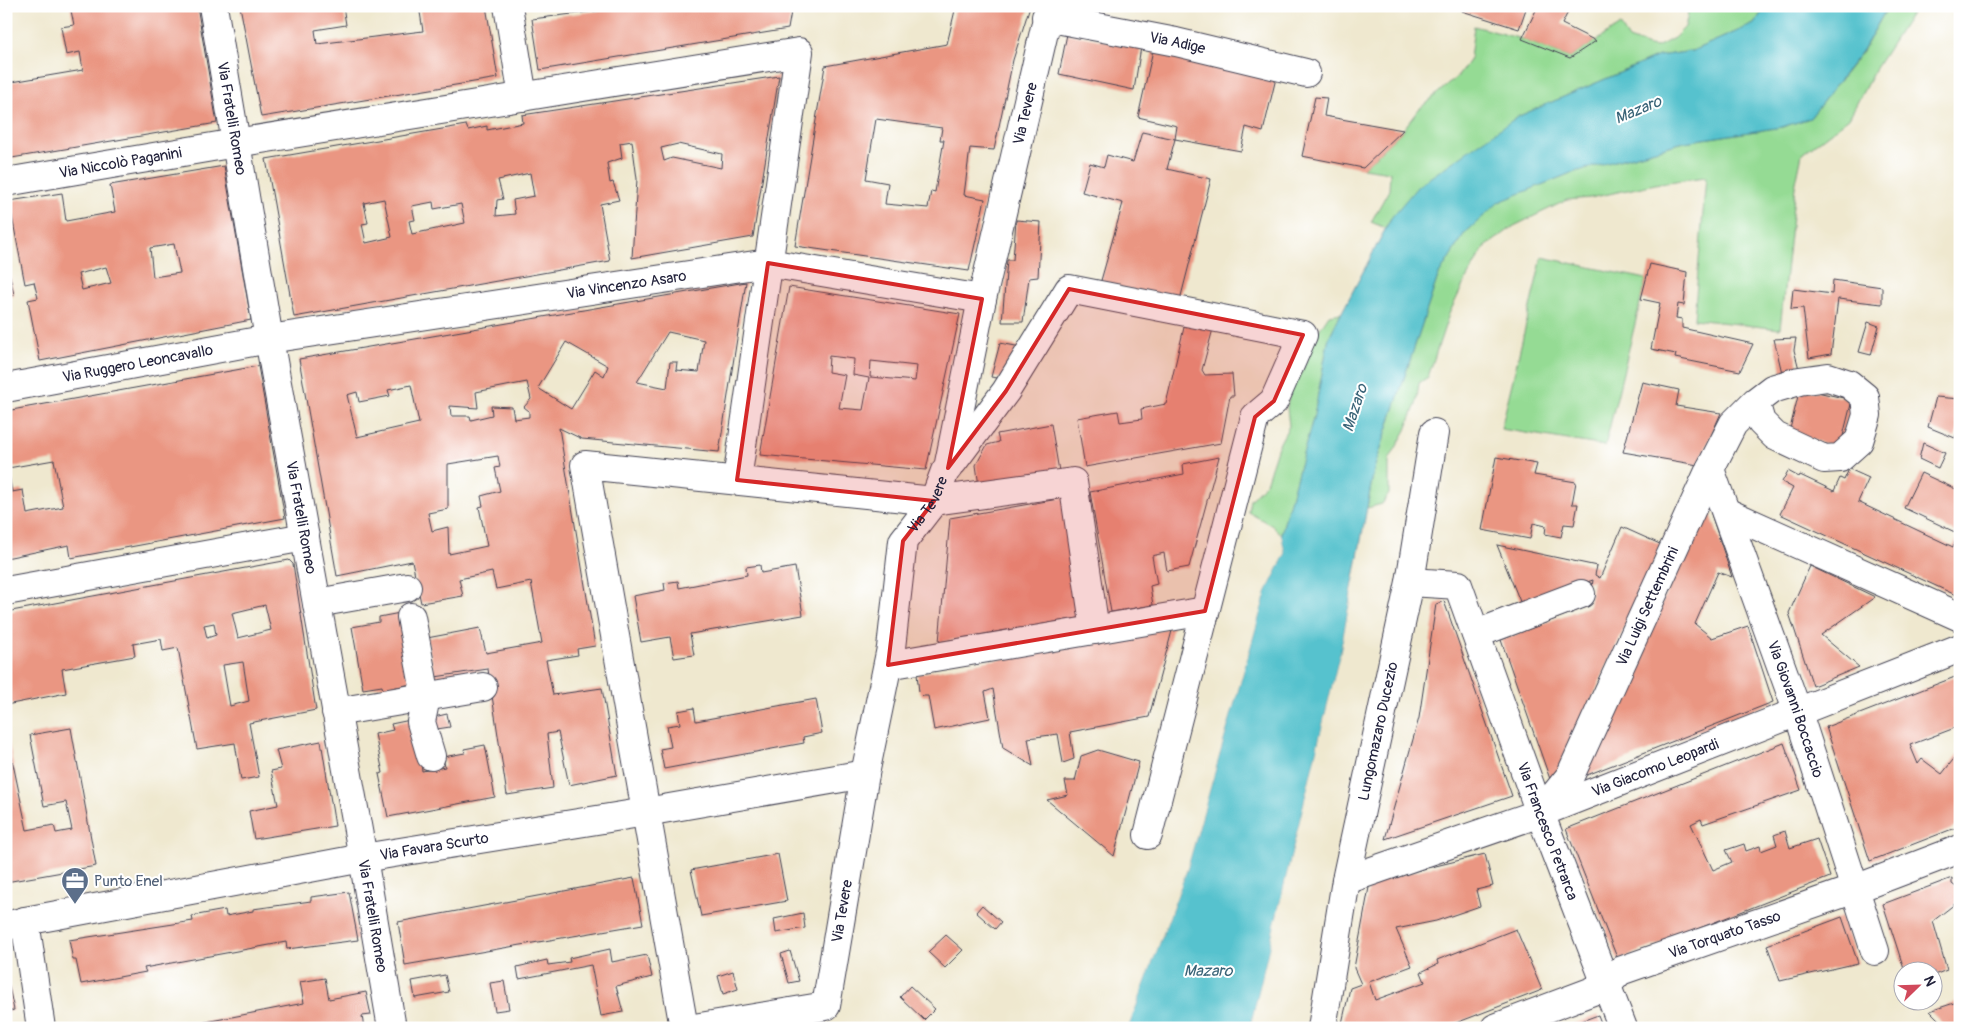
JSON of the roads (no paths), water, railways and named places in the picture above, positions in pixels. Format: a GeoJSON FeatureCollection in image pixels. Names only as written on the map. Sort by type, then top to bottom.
{"type":"FeatureCollection","features":[{"type":"Feature","properties":{"kind":"street","name":"Via Fratelli Romeo"},"geometry":{"type":"LineString","coordinates":[[213,6],[269,339],[392,1028]]}},
{"type":"Feature","properties":{"kind":"street"},"geometry":{"type":"LineString","coordinates":[[508,6],[524,97]]}},
{"type":"Feature","properties":{"kind":"street","name":"Via Adige"},"geometry":{"type":"LineString","coordinates":[[1048,12],[1306,73]]}},
{"type":"Feature","properties":{"kind":"street","name":"Via Tevere"},"geometry":{"type":"LineString","coordinates":[[694,1028],[826,1006],[865,774],[888,665],[903,542],[934,501],[945,471],[948,468],[982,299],[1048,12]]}},
{"type":"Feature","properties":{"kind":"street","name":"Via Niccolò Paganini"},"geometry":{"type":"LineString","coordinates":[[6,182],[799,52],[768,263]]}},
{"type":"Feature","properties":{"kind":"street"},"geometry":{"type":"LineString","coordinates":[[737,480],[768,263]]}},
{"type":"Feature","properties":{"kind":"street","name":"Via Vincenzo Asaro"},"geometry":{"type":"LineString","coordinates":[[269,339],[768,263],[982,299]]}},
{"type":"Feature","properties":{"kind":"street"},"geometry":{"type":"LineString","coordinates":[[948,468],[1006,391],[1069,289],[1303,335],[1274,402],[1255,417],[1148,835]]}},
{"type":"Feature","properties":{"kind":"street","name":"Via Ruggero Leoncavallo"},"geometry":{"type":"LineString","coordinates":[[6,388],[269,339]]}},
{"type":"Feature","properties":{"kind":"street","name":"Via Luigi Settembrini"},"geometry":{"type":"LineString","coordinates":[[1540,813],[1570,776],[1710,469],[1733,424],[1755,402]]}},
{"type":"Feature","properties":{"kind":"street","name":"Lungomazaro Ducezio"},"geometry":{"type":"LineString","coordinates":[[1322,1028],[1346,880],[1410,582],[1434,433]]}},
{"type":"Feature","properties":{"kind":"street"},"geometry":{"type":"LineString","coordinates":[[684,1028],[585,465],[934,501],[1073,482],[1095,630]]}},
{"type":"Feature","properties":{"kind":"street","name":"Via Giovanni Boccaccio"},"geometry":{"type":"LineString","coordinates":[[1710,469],[1797,710],[1875,951]]}},
{"type":"Feature","properties":{"kind":"street"},"geometry":{"type":"LineString","coordinates":[[1726,512],[1960,617]]}},
{"type":"Feature","properties":{"kind":"street"},"geometry":{"type":"LineString","coordinates":[[6,591],[305,537]]}},
{"type":"Feature","properties":{"kind":"street","name":"Via Francesco Petrarca"},"geometry":{"type":"LineString","coordinates":[[1410,582],[1458,585],[1540,813],[1623,1028]]}},
{"type":"Feature","properties":{"kind":"street"},"geometry":{"type":"LineString","coordinates":[[316,603],[406,587]]}},
{"type":"Feature","properties":{"kind":"street"},"geometry":{"type":"LineString","coordinates":[[1476,634],[1581,594]]}},
{"type":"Feature","properties":{"kind":"street"},"geometry":{"type":"LineString","coordinates":[[888,665],[1205,611]]}},
{"type":"Feature","properties":{"kind":"street"},"geometry":{"type":"LineString","coordinates":[[411,617],[426,696],[421,722],[431,756]]}},
{"type":"Feature","properties":{"kind":"street","name":"Via Giacomo Leopardi"},"geometry":{"type":"LineString","coordinates":[[1346,880],[1540,813],[1797,710],[1960,648]]}},
{"type":"Feature","properties":{"kind":"street"},"geometry":{"type":"LineString","coordinates":[[336,712],[483,686]]}},
{"type":"Feature","properties":{"kind":"street","name":"Via Favara Scurto"},"geometry":{"type":"LineString","coordinates":[[16,924],[363,858],[865,774]]}},
{"type":"Feature","properties":{"kind":"street","name":"Via Torquato Tasso"},"geometry":{"type":"LineString","coordinates":[[1495,1028],[1606,986],[1620,971],[1855,889],[1960,848]]}},
{"type":"Feature","properties":{"kind":"street"},"geometry":{"type":"LineString","coordinates":[[16,924],[41,1028]]}},
{"type":"Feature","properties":{"kind":"water","name":"Mazaro"},"geometry":{"type":"Polygon","coordinates":[[[1766,6],[1888,6],[1863,50],[1810,118],[1782,127],[1684,142],[1571,173],[1499,202],[1464,234],[1438,276],[1374,469],[1341,649],[1250,1028],[1128,1028],[1187,869],[1266,592],[1285,554],[1281,534],[1314,415],[1329,337],[1391,218],[1418,186],[1517,117],[1659,56],[1692,51],[1754,24],[1766,6]]]}},
{"type":"Feature","properties":{"kind":"place","name":"Punto Enel"},"geometry":{"type":"Point","coordinates":[75,905]}}]}
